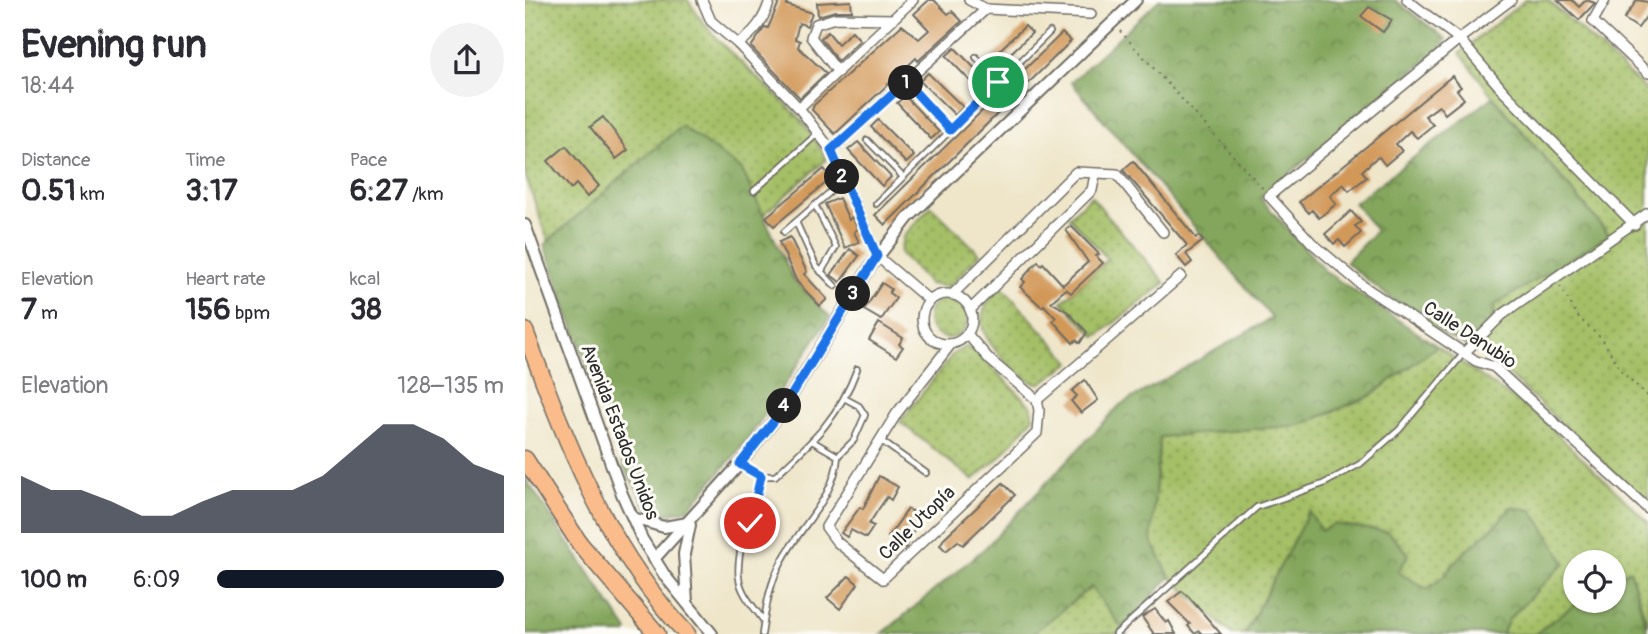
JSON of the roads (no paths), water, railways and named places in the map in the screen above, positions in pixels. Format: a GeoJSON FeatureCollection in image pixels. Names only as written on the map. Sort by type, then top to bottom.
{"type":"FeatureCollection","features":[{"type":"Feature","properties":{"kind":"highway"},"geometry":{"type":"LineString","coordinates":[[525,331],[560,424],[599,508],[651,593],[687,634]]}},
{"type":"Feature","properties":{"kind":"highway"},"geometry":{"type":"LineString","coordinates":[[525,459],[580,544],[657,634]]}},
{"type":"Feature","properties":{"kind":"street"},"geometry":{"type":"LineString","coordinates":[[702,0],[711,21],[738,44],[799,108],[831,150],[877,256],[930,301]]}},
{"type":"Feature","properties":{"kind":"street"},"geometry":{"type":"LineString","coordinates":[[738,44],[757,27],[770,0]]}},
{"type":"Feature","properties":{"kind":"street"},"geometry":{"type":"LineString","coordinates":[[799,108],[913,0]]}},
{"type":"Feature","properties":{"kind":"street"},"geometry":{"type":"LineString","coordinates":[[969,0],[986,9],[1091,14]]}},
{"type":"Feature","properties":{"kind":"street"},"geometry":{"type":"LineString","coordinates":[[1407,0],[1459,39],[1505,93],[1635,225]]}},
{"type":"Feature","properties":{"kind":"street"},"geometry":{"type":"LineString","coordinates":[[1459,39],[1511,0]]}},
{"type":"Feature","properties":{"kind":"street"},"geometry":{"type":"LineString","coordinates":[[1605,0],[1593,21],[1648,72]]}},
{"type":"Feature","properties":{"kind":"street"},"geometry":{"type":"LineString","coordinates":[[654,559],[690,522],[781,412],[877,256],[908,218],[1135,1]]}},
{"type":"Feature","properties":{"kind":"street"},"geometry":{"type":"LineString","coordinates":[[831,150],[986,9]]}},
{"type":"Feature","properties":{"kind":"street"},"geometry":{"type":"LineString","coordinates":[[838,72],[811,37],[816,24],[835,18],[893,19]]}},
{"type":"Feature","properties":{"kind":"street","name":"Calle Danubio"},"geometry":{"type":"LineString","coordinates":[[1459,39],[1269,196],[1312,243],[1363,286],[1464,354],[1494,368],[1648,509]]}},
{"type":"Feature","properties":{"kind":"street"},"geometry":{"type":"LineString","coordinates":[[952,295],[1076,172],[1117,174],[1163,232]]}},
{"type":"Feature","properties":{"kind":"street"},"geometry":{"type":"LineString","coordinates":[[970,310],[1092,190],[1095,175]]}},
{"type":"Feature","properties":{"kind":"street"},"geometry":{"type":"LineString","coordinates":[[1464,354],[1502,315],[1635,225],[1648,213]]}},
{"type":"Feature","properties":{"kind":"street","name":"Avenida Estados Unidos"},"geometry":{"type":"LineString","coordinates":[[525,226],[633,518],[654,559],[712,634]]}},
{"type":"Feature","properties":{"kind":"street"},"geometry":{"type":"LineString","coordinates":[[967,334],[990,360],[1037,400],[1181,276]]}},
{"type":"Feature","properties":{"kind":"street"},"geometry":{"type":"LineString","coordinates":[[940,295],[952,295],[964,300],[970,310],[972,322],[967,334],[951,344],[935,341],[923,328],[923,312],[930,301],[940,295]]}},
{"type":"Feature","properties":{"kind":"street","name":"Calle Utopía"},"geometry":{"type":"LineString","coordinates":[[951,344],[880,439],[826,527],[837,542],[883,579],[1037,433],[1037,400]]}},
{"type":"Feature","properties":{"kind":"street"},"geometry":{"type":"LineString","coordinates":[[633,518],[664,527],[690,522]]}},
{"type":"Feature","properties":{"kind":"street"},"geometry":{"type":"LineString","coordinates":[[687,604],[684,542],[690,522]]}},
{"type":"Feature","properties":{"kind":"lane"},"geometry":{"type":"LineString","coordinates":[[876,204],[1050,32]]}},
{"type":"Feature","properties":{"kind":"lane"},"geometry":{"type":"LineString","coordinates":[[976,57],[998,82]]}},
{"type":"Feature","properties":{"kind":"lane"},"geometry":{"type":"LineString","coordinates":[[906,82],[950,130]]}},
{"type":"Feature","properties":{"kind":"lane"},"geometry":{"type":"LineString","coordinates":[[754,191],[818,133]]}},
{"type":"Feature","properties":{"kind":"lane"},"geometry":{"type":"LineString","coordinates":[[867,140],[903,177]]}},
{"type":"Feature","properties":{"kind":"lane"},"geometry":{"type":"LineString","coordinates":[[784,232],[844,180]]}},
{"type":"Feature","properties":{"kind":"lane"},"geometry":{"type":"LineString","coordinates":[[815,205],[835,247],[821,272]]}},
{"type":"Feature","properties":{"kind":"lane"},"geometry":{"type":"LineString","coordinates":[[796,222],[821,272],[835,286]]}},
{"type":"Feature","properties":{"kind":"lane"},"geometry":{"type":"LineString","coordinates":[[1116,634],[1257,506],[1323,484],[1360,464],[1399,430],[1464,354]]}},
{"type":"Feature","properties":{"kind":"lane"},"geometry":{"type":"LineString","coordinates":[[740,464],[761,476],[775,476],[812,441],[846,399],[857,369]]}},
{"type":"Feature","properties":{"kind":"lane"},"geometry":{"type":"LineString","coordinates":[[762,634],[768,590],[782,559],[822,502],[838,456],[854,440],[865,415],[859,406],[846,399]]}},
{"type":"Feature","properties":{"kind":"lane"},"geometry":{"type":"LineString","coordinates":[[880,439],[926,473]]}},
{"type":"Feature","properties":{"kind":"lane"},"geometry":{"type":"LineString","coordinates":[[812,441],[838,456]]}},
{"type":"Feature","properties":{"kind":"lane"},"geometry":{"type":"LineString","coordinates":[[761,476],[740,560],[739,578],[745,595],[764,621]]}}]}
